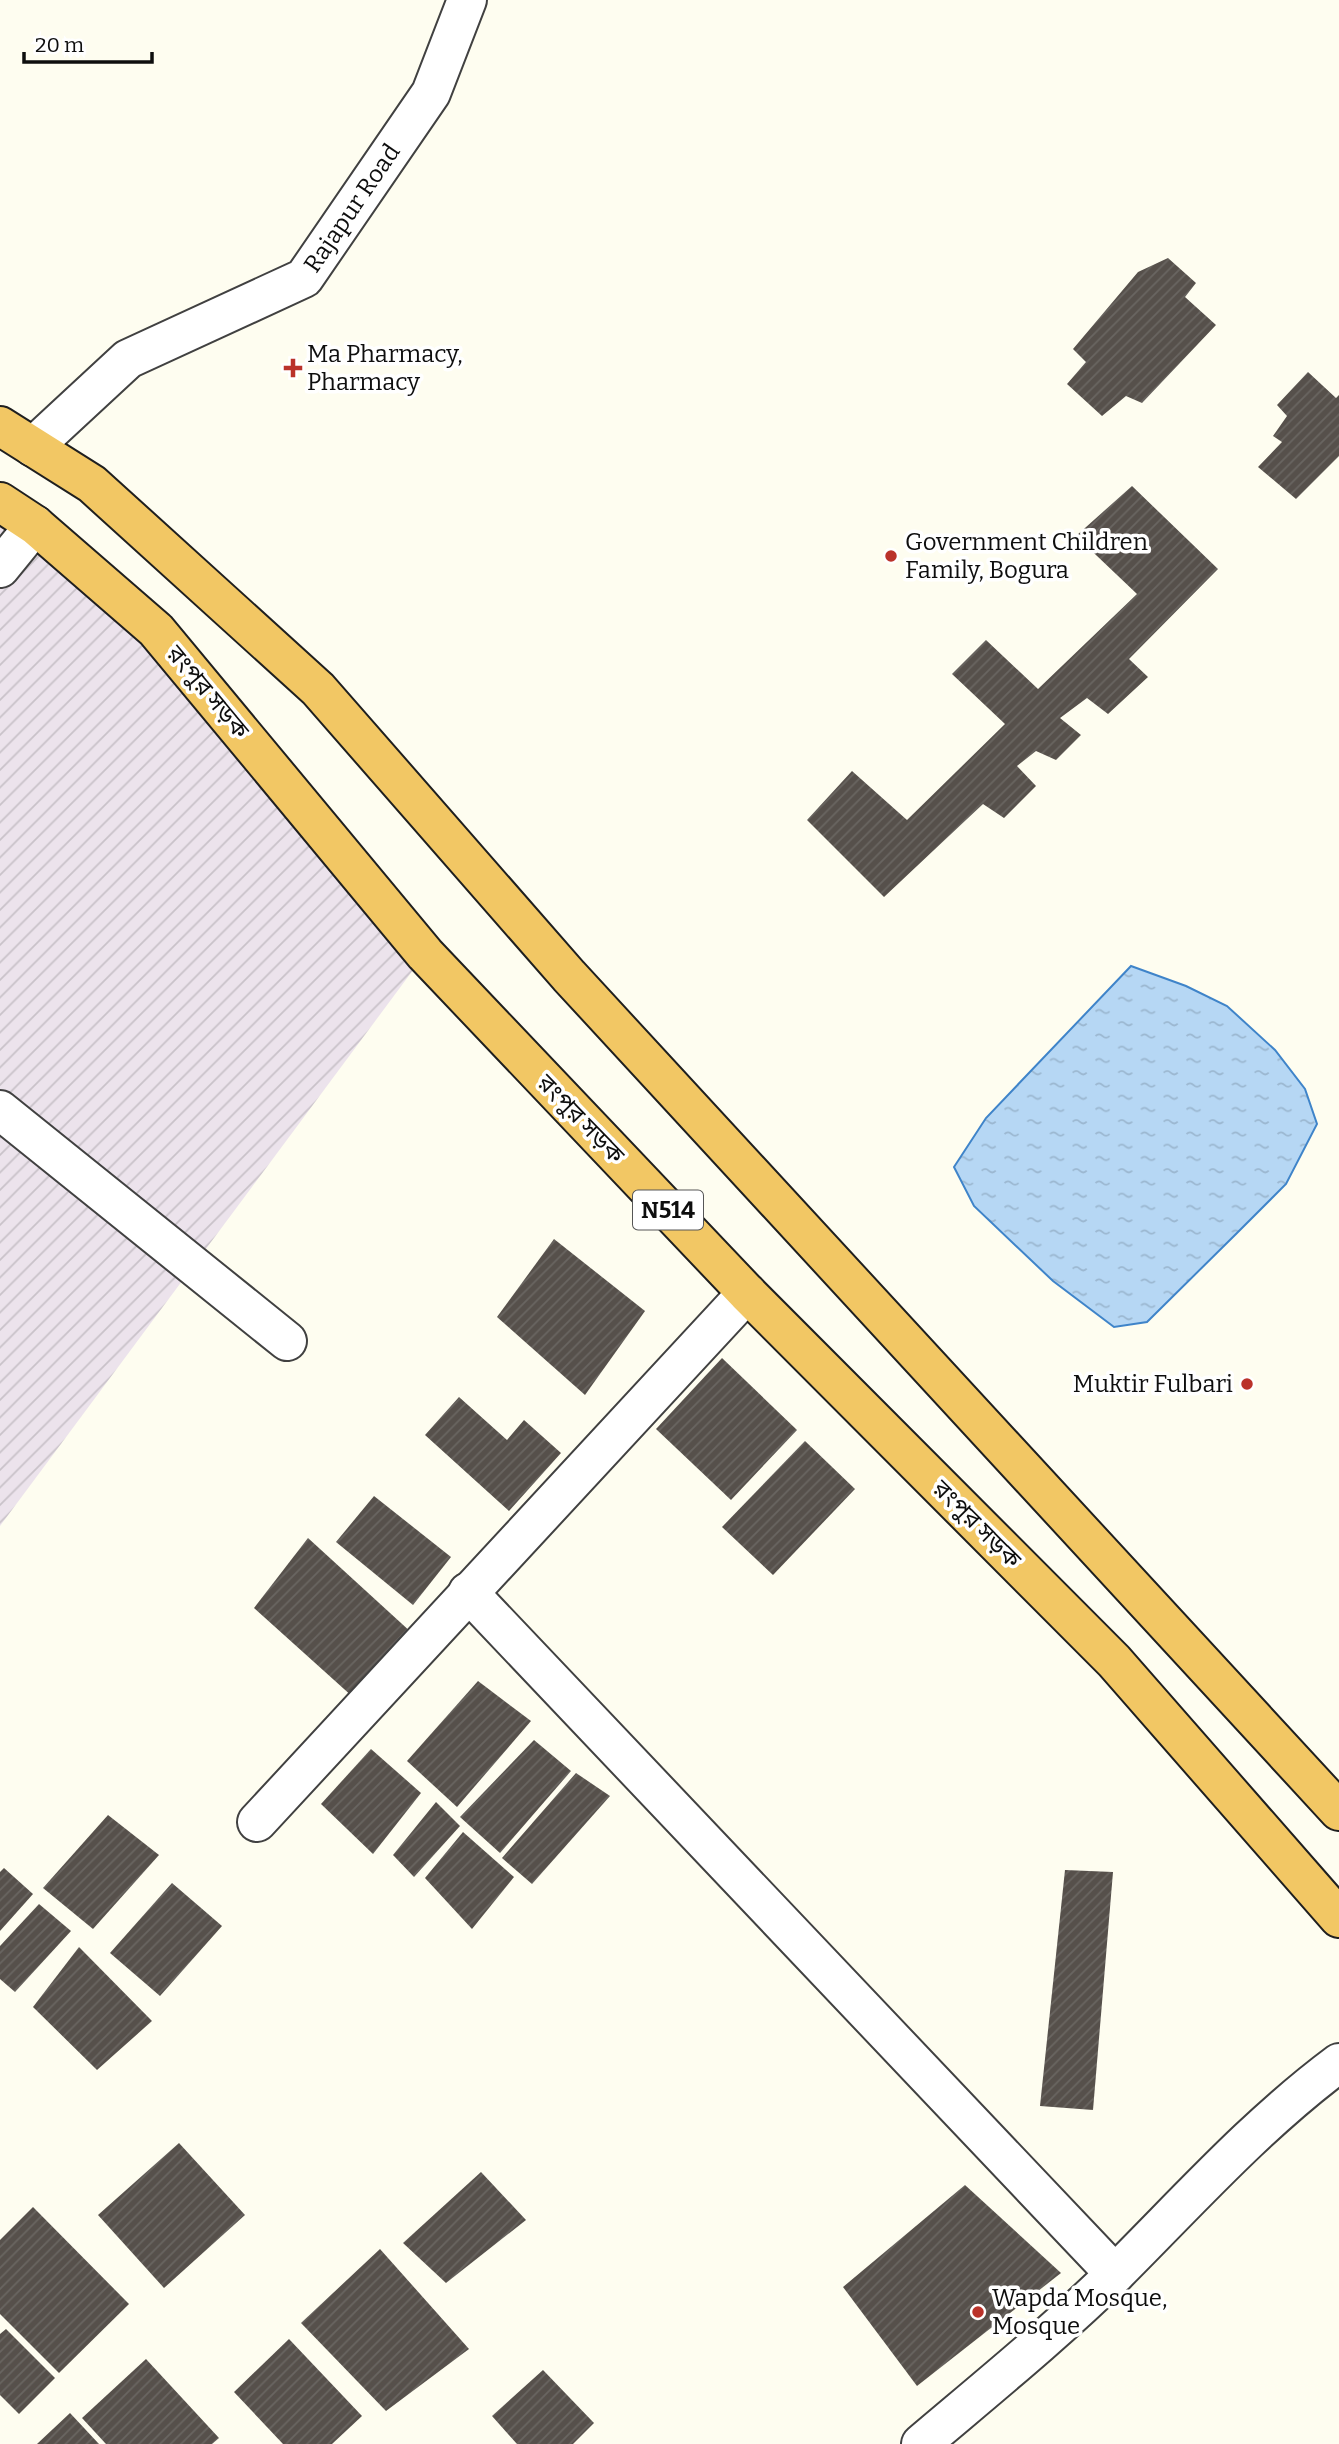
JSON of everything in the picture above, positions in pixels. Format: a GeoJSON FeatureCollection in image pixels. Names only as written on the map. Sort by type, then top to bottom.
{"type":"FeatureCollection","features":[{"type":"Feature","properties":{"kind":"highway"},"geometry":{"type":"LineString","coordinates":[[0,426],[92,484],[318,689],[569,976],[1339,1811]]}},
{"type":"Feature","properties":{"kind":"highway","name":"রংপুর সড়ক"},"geometry":{"type":"LineString","coordinates":[[0,502],[35,525],[156,629],[425,954],[747,1293],[1114,1661],[1339,1918]]}},
{"type":"Feature","properties":{"kind":"street","name":"Rajapur Road"},"geometry":{"type":"LineString","coordinates":[[33,447],[128,359],[304,278],[430,93],[467,0]]}},
{"type":"Feature","properties":{"kind":"street"},"geometry":{"type":"LineString","coordinates":[[0,568],[35,525]]}},
{"type":"Feature","properties":{"kind":"street"},"geometry":{"type":"LineString","coordinates":[[0,1110],[287,1341]]}},
{"type":"Feature","properties":{"kind":"street"},"geometry":{"type":"LineString","coordinates":[[257,1822],[747,1293]]}},
{"type":"Feature","properties":{"kind":"street"},"geometry":{"type":"LineString","coordinates":[[468,1592],[1115,2274]]}},
{"type":"Feature","properties":{"kind":"street"},"geometry":{"type":"LineString","coordinates":[[921,2444],[1115,2274],[1225,2160],[1307,2087],[1339,2063]]}},
{"type":"Feature","properties":{"kind":"shaded area"},"geometry":{"type":"Polygon","coordinates":[[[0,502],[35,525],[425,954],[0,1526],[0,502]]]}},
{"type":"Feature","properties":{"kind":"water"},"geometry":{"type":"Polygon","coordinates":[[[1131,966],[1186,986],[1227,1006],[1275,1050],[1305,1089],[1317,1124],[1286,1184],[1237,1233],[1147,1322],[1114,1327],[1053,1281],[974,1206],[954,1167],[986,1118],[1131,966]]]}},
{"type":"Feature","properties":{"kind":"building"},"geometry":{"type":"Polygon","coordinates":[[[1168,258],[1196,283],[1185,297],[1216,325],[1142,403],[1126,396],[1102,416],[1067,384],[1086,362],[1073,349],[1138,272],[1168,258]]]}},
{"type":"Feature","properties":{"kind":"building"},"geometry":{"type":"Polygon","coordinates":[[[1308,372],[1336,398],[1339,395],[1339,456],[1296,499],[1258,467],[1282,442],[1273,436],[1287,416],[1277,405],[1308,372]]]}},
{"type":"Feature","properties":{"kind":"building"},"geometry":{"type":"Polygon","coordinates":[[[1132,486],[1218,569],[1129,659],[1148,677],[1108,714],[1087,698],[1060,718],[1081,735],[1056,760],[1036,751],[1017,766],[1036,786],[1004,818],[983,804],[884,897],[807,820],[852,771],[907,820],[1005,724],[952,674],[986,640],[1038,689],[1137,594],[1076,536],[1132,486]]]}},
{"type":"Feature","properties":{"kind":"building"},"geometry":{"type":"Polygon","coordinates":[[[554,1239],[645,1311],[585,1395],[497,1317],[554,1239]]]}},
{"type":"Feature","properties":{"kind":"building"},"geometry":{"type":"Polygon","coordinates":[[[722,1358],[797,1430],[731,1500],[656,1429],[722,1358]]]}},
{"type":"Feature","properties":{"kind":"building"},"geometry":{"type":"Polygon","coordinates":[[[459,1397],[507,1440],[524,1420],[561,1453],[509,1511],[425,1435],[459,1397]]]}},
{"type":"Feature","properties":{"kind":"building"},"geometry":{"type":"Polygon","coordinates":[[[805,1441],[855,1489],[773,1575],[722,1527],[805,1441]]]}},
{"type":"Feature","properties":{"kind":"building"},"geometry":{"type":"Polygon","coordinates":[[[374,1496],[451,1557],[413,1605],[336,1542],[374,1496]]]}},
{"type":"Feature","properties":{"kind":"building"},"geometry":{"type":"Polygon","coordinates":[[[308,1538],[413,1634],[354,1698],[254,1608],[308,1538]]]}},
{"type":"Feature","properties":{"kind":"building"},"geometry":{"type":"Polygon","coordinates":[[[478,1681],[531,1721],[457,1807],[407,1761],[478,1681]]]}},
{"type":"Feature","properties":{"kind":"building"},"geometry":{"type":"Polygon","coordinates":[[[534,1740],[571,1771],[500,1853],[460,1817],[534,1740]]]}},
{"type":"Feature","properties":{"kind":"building"},"geometry":{"type":"Polygon","coordinates":[[[371,1749],[421,1793],[373,1854],[321,1804],[371,1749]]]}},
{"type":"Feature","properties":{"kind":"building"},"geometry":{"type":"Polygon","coordinates":[[[576,1773],[610,1796],[532,1884],[502,1858],[576,1773]]]}},
{"type":"Feature","properties":{"kind":"building"},"geometry":{"type":"Polygon","coordinates":[[[436,1802],[460,1826],[414,1877],[393,1855],[436,1802]]]}},
{"type":"Feature","properties":{"kind":"building"},"geometry":{"type":"Polygon","coordinates":[[[108,1815],[159,1855],[93,1929],[43,1888],[108,1815]]]}},
{"type":"Feature","properties":{"kind":"building"},"geometry":{"type":"Polygon","coordinates":[[[463,1832],[514,1877],[472,1929],[425,1878],[463,1832]]]}},
{"type":"Feature","properties":{"kind":"building"},"geometry":{"type":"Polygon","coordinates":[[[4,1868],[33,1894],[0,1931],[0,1872],[4,1868]]]}},
{"type":"Feature","properties":{"kind":"building"},"geometry":{"type":"Polygon","coordinates":[[[1065,1870],[1113,1872],[1093,2110],[1040,2106],[1065,1870]]]}},
{"type":"Feature","properties":{"kind":"building"},"geometry":{"type":"Polygon","coordinates":[[[172,1883],[222,1926],[160,1996],[110,1953],[172,1883]]]}},
{"type":"Feature","properties":{"kind":"building"},"geometry":{"type":"Polygon","coordinates":[[[39,1904],[71,1931],[15,1992],[0,1979],[0,1946],[39,1904]]]}},
{"type":"Feature","properties":{"kind":"building"},"geometry":{"type":"Polygon","coordinates":[[[79,1947],[152,2021],[97,2070],[33,2007],[79,1947]]]}},
{"type":"Feature","properties":{"kind":"building"},"geometry":{"type":"Polygon","coordinates":[[[179,2143],[245,2215],[164,2288],[98,2215],[179,2143]]]}},
{"type":"Feature","properties":{"kind":"building"},"geometry":{"type":"Polygon","coordinates":[[[481,2172],[526,2220],[446,2283],[403,2243],[481,2172]]]}},
{"type":"Feature","properties":{"kind":"building"},"geometry":{"type":"Polygon","coordinates":[[[965,2185],[1061,2273],[917,2386],[843,2287],[965,2185]]]}},
{"type":"Feature","properties":{"kind":"building"},"geometry":{"type":"Polygon","coordinates":[[[33,2207],[129,2304],[59,2373],[0,2314],[0,2240],[33,2207]]]}},
{"type":"Feature","properties":{"kind":"building"},"geometry":{"type":"Polygon","coordinates":[[[380,2249],[469,2349],[386,2411],[301,2323],[380,2249]]]}},
{"type":"Feature","properties":{"kind":"building"},"geometry":{"type":"Polygon","coordinates":[[[6,2329],[55,2378],[19,2414],[0,2395],[0,2334],[6,2329]]]}},
{"type":"Feature","properties":{"kind":"building"},"geometry":{"type":"Polygon","coordinates":[[[289,2339],[362,2416],[332,2444],[283,2444],[234,2392],[289,2339]]]}},
{"type":"Feature","properties":{"kind":"building"},"geometry":{"type":"Polygon","coordinates":[[[146,2359],[219,2438],[212,2444],[106,2444],[82,2418],[146,2359]]]}},
{"type":"Feature","properties":{"kind":"building"},"geometry":{"type":"Polygon","coordinates":[[[543,2370],[594,2423],[573,2444],[517,2444],[492,2416],[543,2370]]]}},
{"type":"Feature","properties":{"kind":"building"},"geometry":{"type":"Polygon","coordinates":[[[70,2413],[99,2444],[37,2444],[70,2413]]]}},
{"type":"Feature","properties":{"kind":"place","name":"Ma Pharmacy, Pharmacy"},"geometry":{"type":"Point","coordinates":[293,368]}},
{"type":"Feature","properties":{"kind":"place","name":"Government Children Family, Bogura"},"geometry":{"type":"Point","coordinates":[891,556]}},
{"type":"Feature","properties":{"kind":"place","name":"Muktir Fulbari"},"geometry":{"type":"Point","coordinates":[1247,1384]}},
{"type":"Feature","properties":{"kind":"place","name":"Wapda Mosque, Mosque"},"geometry":{"type":"Point","coordinates":[978,2312]}}]}
